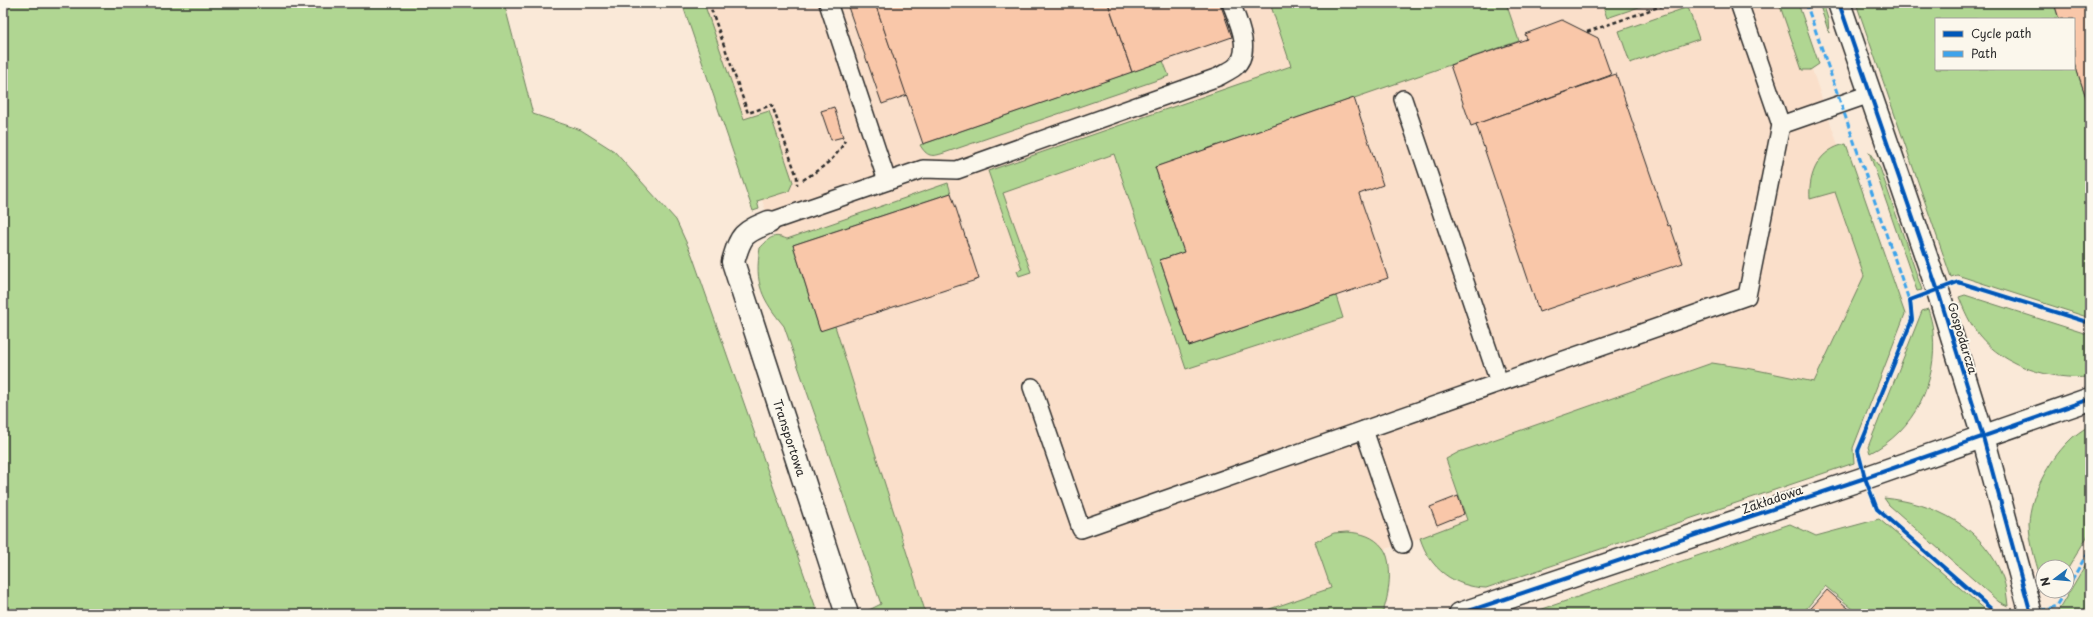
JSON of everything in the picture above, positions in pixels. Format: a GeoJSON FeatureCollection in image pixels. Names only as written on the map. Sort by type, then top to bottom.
{"type":"FeatureCollection","features":[{"type":"Feature","properties":{"kind":"street","name":"Gospodarcza"},"geometry":{"type":"LineString","coordinates":[[1838,3],[1938,291],[1983,437],[2031,614]]}},
{"type":"Feature","properties":{"kind":"street","name":"Transportowa"},"geometry":{"type":"LineString","coordinates":[[770,222],[750,229],[739,242],[733,262],[847,614]]}},
{"type":"Feature","properties":{"kind":"street","name":"Zakładowa"},"geometry":{"type":"LineString","coordinates":[[1460,614],[1983,437],[2090,399]]}},
{"type":"Feature","properties":{"kind":"lane"},"geometry":{"type":"LineString","coordinates":[[828,3],[887,181]]}},
{"type":"Feature","properties":{"kind":"lane"},"geometry":{"type":"LineString","coordinates":[[770,222],[923,169],[957,170],[1218,77],[1235,67],[1243,52],[1241,31],[1231,3]]}},
{"type":"Feature","properties":{"kind":"lane"},"geometry":{"type":"LineString","coordinates":[[1032,388],[1081,529],[1747,296],[1781,125],[1739,3]]}},
{"type":"Feature","properties":{"kind":"lane"},"geometry":{"type":"LineString","coordinates":[[1781,125],[1870,94]]}},
{"type":"Feature","properties":{"kind":"lane"},"geometry":{"type":"LineString","coordinates":[[1403,99],[1499,382]]}},
{"type":"Feature","properties":{"kind":"lane"},"geometry":{"type":"LineString","coordinates":[[1364,430],[1403,544]]}},
{"type":"Feature","properties":{"kind":"path"},"geometry":{"type":"LineString","coordinates":[[710,3],[748,113],[772,105],[797,184]]}},
{"type":"Feature","properties":{"kind":"path"},"geometry":{"type":"LineString","coordinates":[[1587,32],[1670,3]]}},
{"type":"Feature","properties":{"kind":"path"},"geometry":{"type":"LineString","coordinates":[[794,190],[797,184],[830,162],[840,151],[846,134]]}},
{"type":"Feature","properties":{"kind":"shaded area"},"geometry":{"type":"Polygon","coordinates":[[[693,3],[1789,3],[1884,278],[1804,443],[1452,564],[1420,538],[1382,550],[1309,614],[902,614],[779,249],[693,3]]]}},
{"type":"Feature","properties":{"kind":"green space"},"geometry":{"type":"Polygon","coordinates":[[[3,3],[504,3],[533,114],[581,130],[614,151],[676,220],[692,255],[818,614],[3,614],[3,3]]]}},
{"type":"Feature","properties":{"kind":"green space"},"geometry":{"type":"Polygon","coordinates":[[[682,3],[704,3],[744,119],[769,111],[793,182],[789,191],[757,201],[759,209],[753,211],[682,3]]]}},
{"type":"Feature","properties":{"kind":"green space"},"geometry":{"type":"Polygon","coordinates":[[[1270,3],[1506,3],[1519,41],[1155,167],[1184,252],[1160,260],[1189,346],[1336,296],[1343,318],[1186,369],[1114,154],[1003,193],[1031,272],[1019,276],[1017,271],[1022,269],[988,171],[1291,66],[1270,3]]]}},
{"type":"Feature","properties":{"kind":"green space"},"geometry":{"type":"Polygon","coordinates":[[[1602,3],[1651,3],[1607,18],[1602,3]]]}},
{"type":"Feature","properties":{"kind":"green space"},"geometry":{"type":"Polygon","coordinates":[[[1779,3],[1798,3],[1819,64],[1810,70],[1802,70],[1779,3]]]}},
{"type":"Feature","properties":{"kind":"green space"},"geometry":{"type":"Polygon","coordinates":[[[1819,3],[1823,3],[1828,19],[1829,33],[1819,3]]]}},
{"type":"Feature","properties":{"kind":"green space"},"geometry":{"type":"Polygon","coordinates":[[[1856,3],[2054,3],[2059,18],[1935,18],[1935,70],[2075,70],[2075,65],[2090,109],[2090,318],[1957,275],[1951,277],[1856,3]]]}},
{"type":"Feature","properties":{"kind":"green space"},"geometry":{"type":"Polygon","coordinates":[[[1688,7],[1699,39],[1630,63],[1619,31],[1688,7]]]}},
{"type":"Feature","properties":{"kind":"green space"},"geometry":{"type":"Polygon","coordinates":[[[1163,61],[1169,76],[940,154],[930,155],[925,152],[920,145],[1163,61]]]}},
{"type":"Feature","properties":{"kind":"green space"},"geometry":{"type":"Polygon","coordinates":[[[1846,144],[1905,314],[1853,448],[1854,463],[1486,588],[1474,587],[1454,580],[1437,567],[1424,549],[1420,538],[1467,520],[1446,459],[1459,452],[1712,363],[1752,369],[1814,382],[1864,276],[1835,192],[1810,199],[1811,181],[1817,164],[1829,151],[1846,144]]]}},
{"type":"Feature","properties":{"kind":"green space"},"geometry":{"type":"Polygon","coordinates":[[[1869,152],[1880,168],[1922,290],[1917,291],[1869,152]]]}},
{"type":"Feature","properties":{"kind":"green space"},"geometry":{"type":"Polygon","coordinates":[[[948,183],[951,193],[793,245],[820,330],[835,326],[926,614],[868,614],[867,611],[881,604],[784,326],[765,299],[759,281],[758,272],[760,248],[772,238],[778,236],[787,239],[948,183]]]}},
{"type":"Feature","properties":{"kind":"green space"},"geometry":{"type":"Polygon","coordinates":[[[1965,295],[2090,335],[2090,377],[2059,376],[2044,373],[2015,363],[2002,355],[1979,335],[1973,326],[1959,297],[1965,295]]]}},
{"type":"Feature","properties":{"kind":"green space"},"geometry":{"type":"Polygon","coordinates":[[[1928,309],[1932,327],[1934,351],[1927,387],[1911,418],[1899,432],[1886,444],[1870,453],[1868,447],[1922,311],[1928,309]]]}},
{"type":"Feature","properties":{"kind":"green space"},"geometry":{"type":"Polygon","coordinates":[[[2090,425],[2090,532],[2074,559],[2035,559],[2029,531],[2030,512],[2033,501],[2042,479],[2054,459],[2070,439],[2090,425]]]}},
{"type":"Feature","properties":{"kind":"green space"},"geometry":{"type":"Polygon","coordinates":[[[1884,498],[1921,505],[1939,512],[1956,521],[1970,532],[1984,545],[1995,560],[2004,581],[2008,606],[1999,602],[1889,505],[1884,498]]]}},
{"type":"Feature","properties":{"kind":"green space"},"geometry":{"type":"Polygon","coordinates":[[[1879,519],[1987,611],[1988,614],[1859,614],[1825,586],[1802,614],[1528,614],[1790,524],[1816,536],[1879,519]]]}},
{"type":"Feature","properties":{"kind":"green space"},"geometry":{"type":"Polygon","coordinates":[[[1347,532],[1362,534],[1371,538],[1383,548],[1386,554],[1389,580],[1387,599],[1382,614],[1255,614],[1331,588],[1315,542],[1334,533],[1347,532]]]}},
{"type":"Feature","properties":{"kind":"green space"},"geometry":{"type":"Polygon","coordinates":[[[2090,557],[2090,614],[2053,614],[2058,611],[2065,599],[2075,599],[2075,582],[2090,557]]]}},
{"type":"Feature","properties":{"kind":"building"},"geometry":{"type":"Polygon","coordinates":[[[875,3],[907,95],[882,104],[847,4],[875,3]]]}},
{"type":"Feature","properties":{"kind":"building"},"geometry":{"type":"Polygon","coordinates":[[[875,3],[1108,3],[1132,72],[923,144],[875,3]]]}},
{"type":"Feature","properties":{"kind":"building"},"geometry":{"type":"Polygon","coordinates":[[[1108,3],[1220,3],[1232,37],[1132,72],[1108,3]]]}},
{"type":"Feature","properties":{"kind":"building"},"geometry":{"type":"Polygon","coordinates":[[[2054,3],[2090,3],[2090,109],[2075,65],[2075,18],[2059,18],[2054,3]]]}},
{"type":"Feature","properties":{"kind":"building"},"geometry":{"type":"Polygon","coordinates":[[[1562,20],[1598,38],[1611,75],[1471,126],[1450,65],[1527,39],[1525,34],[1562,20]]]}},
{"type":"Feature","properties":{"kind":"building"},"geometry":{"type":"Polygon","coordinates":[[[1616,74],[1668,226],[1670,225],[1683,263],[1539,312],[1476,124],[1616,74]]]}},
{"type":"Feature","properties":{"kind":"building"},"geometry":{"type":"Polygon","coordinates":[[[1354,98],[1383,185],[1359,194],[1388,278],[1189,346],[1160,260],[1184,252],[1155,167],[1354,98]]]}},
{"type":"Feature","properties":{"kind":"building"},"geometry":{"type":"Polygon","coordinates":[[[834,107],[843,137],[831,140],[821,111],[834,107]]]}},
{"type":"Feature","properties":{"kind":"building"},"geometry":{"type":"Polygon","coordinates":[[[951,193],[979,279],[820,331],[793,245],[951,193]]]}},
{"type":"Feature","properties":{"kind":"building"},"geometry":{"type":"Polygon","coordinates":[[[1458,496],[1464,514],[1437,525],[1430,507],[1458,496]]]}},
{"type":"Feature","properties":{"kind":"building"},"geometry":{"type":"Polygon","coordinates":[[[1827,590],[1855,614],[1806,614],[1827,590]]]}},
{"type":"Feature","properties":{"kind":"marked path"},"geometry":{"type":"LineString","coordinates":[[1806,3],[1910,303]]}},
{"type":"Feature","properties":{"kind":"marked path"},"geometry":{"type":"LineString","coordinates":[[2075,574],[2090,549]]}},
{"type":"Feature","properties":{"kind":"marked path"},"geometry":{"type":"LineString","coordinates":[[2032,614],[2056,606],[2060,599]]}},
{"type":"Feature","properties":{"kind":"cycle path"},"geometry":{"type":"LineString","coordinates":[[1839,3],[1938,291],[1983,437],[2031,614]]}},
{"type":"Feature","properties":{"kind":"cycle path"},"geometry":{"type":"LineString","coordinates":[[1997,614],[1877,509],[1865,478],[1858,451],[1912,320],[1910,300],[1958,282],[2090,323]]}},
{"type":"Feature","properties":{"kind":"cycle path"},"geometry":{"type":"LineString","coordinates":[[1460,614],[1865,478],[2090,399]]}}]}
